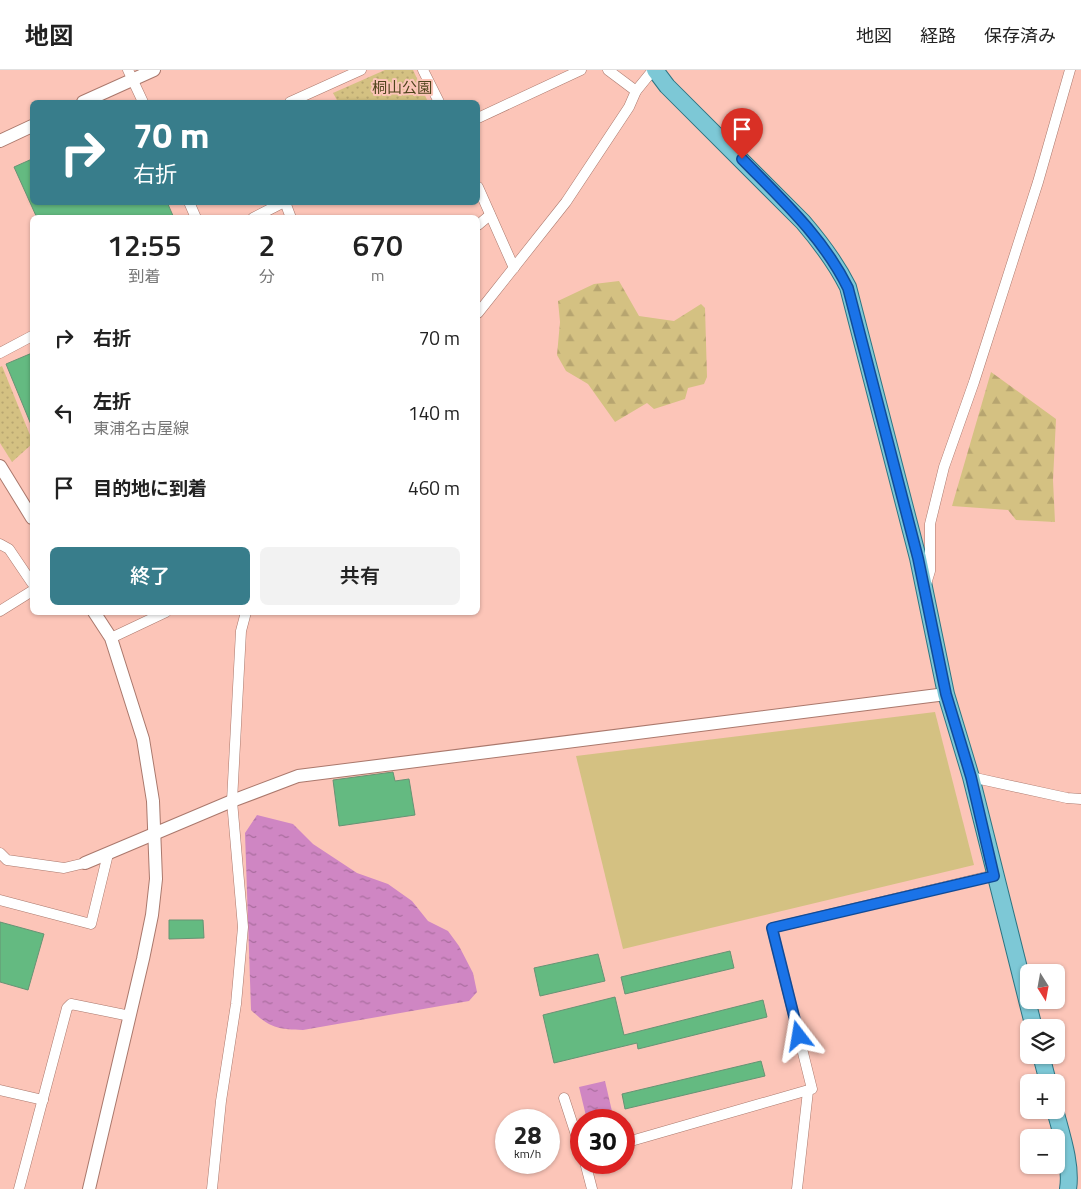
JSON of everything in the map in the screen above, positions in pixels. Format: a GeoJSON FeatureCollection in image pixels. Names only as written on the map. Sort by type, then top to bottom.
{"type":"FeatureCollection","features":[{"type":"Feature","properties":{"kind":"main road"},"geometry":{"type":"LineString","coordinates":[[654,70],[667,86],[804,222],[839,269],[848,288],[924,588],[946,694],[971,777],[994,876],[1032,1019]]}},
{"type":"Feature","properties":{"kind":"main road"},"geometry":{"type":"LineString","coordinates":[[1057,1119],[1066,1155],[1068,1189]]}},
{"type":"Feature","properties":{"kind":"street"},"geometry":{"type":"LineString","coordinates":[[86,100],[130,75],[154,70]]}},
{"type":"Feature","properties":{"kind":"street"},"geometry":{"type":"LineString","coordinates":[[294,100],[361,70]]}},
{"type":"Feature","properties":{"kind":"street"},"geometry":{"type":"LineString","coordinates":[[424,70],[438,100]]}},
{"type":"Feature","properties":{"kind":"street"},"geometry":{"type":"LineString","coordinates":[[480,117],[581,70]]}},
{"type":"Feature","properties":{"kind":"street"},"geometry":{"type":"LineString","coordinates":[[608,70],[636,91]]}},
{"type":"Feature","properties":{"kind":"street"},"geometry":{"type":"LineString","coordinates":[[480,310],[566,202],[629,107],[636,91],[654,70]]}},
{"type":"Feature","properties":{"kind":"street"},"geometry":{"type":"LineString","coordinates":[[924,588],[930,572],[930,524],[944,467],[974,382],[1038,182],[1070,70]]}},
{"type":"Feature","properties":{"kind":"street"},"geometry":{"type":"LineString","coordinates":[[130,75],[142,100]]}},
{"type":"Feature","properties":{"kind":"street"},"geometry":{"type":"LineString","coordinates":[[0,141],[30,127]]}},
{"type":"Feature","properties":{"kind":"street"},"geometry":{"type":"LineString","coordinates":[[480,191],[514,268]]}},
{"type":"Feature","properties":{"kind":"street"},"geometry":{"type":"LineString","coordinates":[[259,215],[279,205]]}},
{"type":"Feature","properties":{"kind":"street"},"geometry":{"type":"LineString","coordinates":[[480,223],[490,215]]}},
{"type":"Feature","properties":{"kind":"street"},"geometry":{"type":"LineString","coordinates":[[0,353],[30,337]]}},
{"type":"Feature","properties":{"kind":"street"},"geometry":{"type":"LineString","coordinates":[[0,466],[30,515]]}},
{"type":"Feature","properties":{"kind":"street"},"geometry":{"type":"LineString","coordinates":[[0,544],[9,549],[30,580]]}},
{"type":"Feature","properties":{"kind":"street"},"geometry":{"type":"LineString","coordinates":[[0,611],[30,592]]}},
{"type":"Feature","properties":{"kind":"street"},"geometry":{"type":"LineString","coordinates":[[89,1189],[152,915],[156,879],[153,800],[143,739],[111,638],[96,615]]}},
{"type":"Feature","properties":{"kind":"street"},"geometry":{"type":"LineString","coordinates":[[111,638],[160,615]]}},
{"type":"Feature","properties":{"kind":"street"},"geometry":{"type":"LineString","coordinates":[[212,1189],[221,1101],[236,1004],[244,927],[232,801],[241,631],[245,615]]}},
{"type":"Feature","properties":{"kind":"street"},"geometry":{"type":"LineString","coordinates":[[0,853],[7,860],[64,868],[86,863],[155,832],[298,776],[946,694]]}},
{"type":"Feature","properties":{"kind":"street"},"geometry":{"type":"LineString","coordinates":[[971,777],[1066,798],[1081,799]]}},
{"type":"Feature","properties":{"kind":"street"},"geometry":{"type":"LineString","coordinates":[[0,900],[91,924],[108,854]]}},
{"type":"Feature","properties":{"kind":"street"},"geometry":{"type":"LineString","coordinates":[[635,1140],[812,1089],[772,928],[994,876]]}},
{"type":"Feature","properties":{"kind":"street"},"geometry":{"type":"LineString","coordinates":[[20,1189],[67,1008],[71,1004],[130,1016]]}},
{"type":"Feature","properties":{"kind":"street"},"geometry":{"type":"LineString","coordinates":[[0,1090],[43,1100]]}},
{"type":"Feature","properties":{"kind":"street"},"geometry":{"type":"LineString","coordinates":[[797,1189],[808,1091]]}},
{"type":"Feature","properties":{"kind":"street"},"geometry":{"type":"LineString","coordinates":[[564,1098],[570,1116]]}},
{"type":"Feature","properties":{"kind":"street"},"geometry":{"type":"LineString","coordinates":[[588,1174],[592,1189]]}},
{"type":"Feature","properties":{"kind":"green space","name":"桐山公園"},"geometry":{"type":"Polygon","coordinates":[[[385,70],[413,70],[427,100],[337,100],[333,93],[385,70]]]}},
{"type":"Feature","properties":{"kind":"green space"},"geometry":{"type":"Polygon","coordinates":[[[619,281],[639,316],[674,321],[701,304],[705,308],[707,377],[704,384],[688,388],[685,399],[654,409],[647,403],[615,422],[588,384],[566,371],[557,355],[560,322],[558,301],[594,284],[619,281]]]}},
{"type":"Feature","properties":{"kind":"green space"},"geometry":{"type":"Polygon","coordinates":[[[2,366],[30,435],[30,446],[12,462],[0,443],[0,367],[2,366]]]}},
{"type":"Feature","properties":{"kind":"green space"},"geometry":{"type":"Polygon","coordinates":[[[991,372],[1056,419],[1053,480],[1055,522],[1016,520],[1008,510],[952,506],[991,372]]]}},
{"type":"Feature","properties":{"kind":"green space"},"geometry":{"type":"Polygon","coordinates":[[[935,712],[974,865],[623,949],[576,756],[935,712]]]}},
{"type":"Feature","properties":{"kind":"water"},"geometry":{"type":"Polygon","coordinates":[[[257,815],[293,824],[313,844],[357,873],[388,884],[412,901],[428,921],[448,931],[459,946],[473,973],[477,992],[469,1001],[303,1030],[274,1026],[258,1016],[251,1010],[245,833],[257,815]]]}},
{"type":"Feature","properties":{"kind":"water"},"geometry":{"type":"Polygon","coordinates":[[[605,1081],[611,1109],[584,1109],[579,1087],[605,1081]]]}},
{"type":"Feature","properties":{"kind":"building"},"geometry":{"type":"Polygon","coordinates":[[[30,160],[30,202],[14,167],[30,160]]]}},
{"type":"Feature","properties":{"kind":"building"},"geometry":{"type":"Polygon","coordinates":[[[31,205],[168,205],[173,215],[36,215],[31,205]]]}},
{"type":"Feature","properties":{"kind":"building"},"geometry":{"type":"Polygon","coordinates":[[[30,354],[30,422],[6,364],[30,354]]]}},
{"type":"Feature","properties":{"kind":"building"},"geometry":{"type":"Polygon","coordinates":[[[393,772],[395,781],[409,779],[415,815],[339,826],[333,780],[393,772]]]}},
{"type":"Feature","properties":{"kind":"building"},"geometry":{"type":"Polygon","coordinates":[[[169,920],[203,920],[204,938],[169,939],[169,920]]]}},
{"type":"Feature","properties":{"kind":"building"},"geometry":{"type":"Polygon","coordinates":[[[0,922],[44,934],[28,990],[0,982],[0,922]]]}},
{"type":"Feature","properties":{"kind":"building"},"geometry":{"type":"Polygon","coordinates":[[[730,951],[734,968],[625,994],[621,977],[730,951]]]}},
{"type":"Feature","properties":{"kind":"building"},"geometry":{"type":"Polygon","coordinates":[[[598,954],[605,981],[540,996],[534,968],[598,954]]]}},
{"type":"Feature","properties":{"kind":"building"},"geometry":{"type":"Polygon","coordinates":[[[615,997],[624,1035],[763,1000],[767,1017],[638,1049],[637,1043],[554,1063],[543,1015],[615,997]]]}},
{"type":"Feature","properties":{"kind":"building"},"geometry":{"type":"Polygon","coordinates":[[[761,1061],[765,1076],[625,1109],[622,1094],[761,1061]]]}},
{"type":"Feature","properties":{"kind":"route"},"geometry":{"type":"LineString","coordinates":[[742,159],[804,222],[839,269],[848,288],[918,558],[946,694],[971,777],[994,876],[772,928],[799,1036]]}}]}
